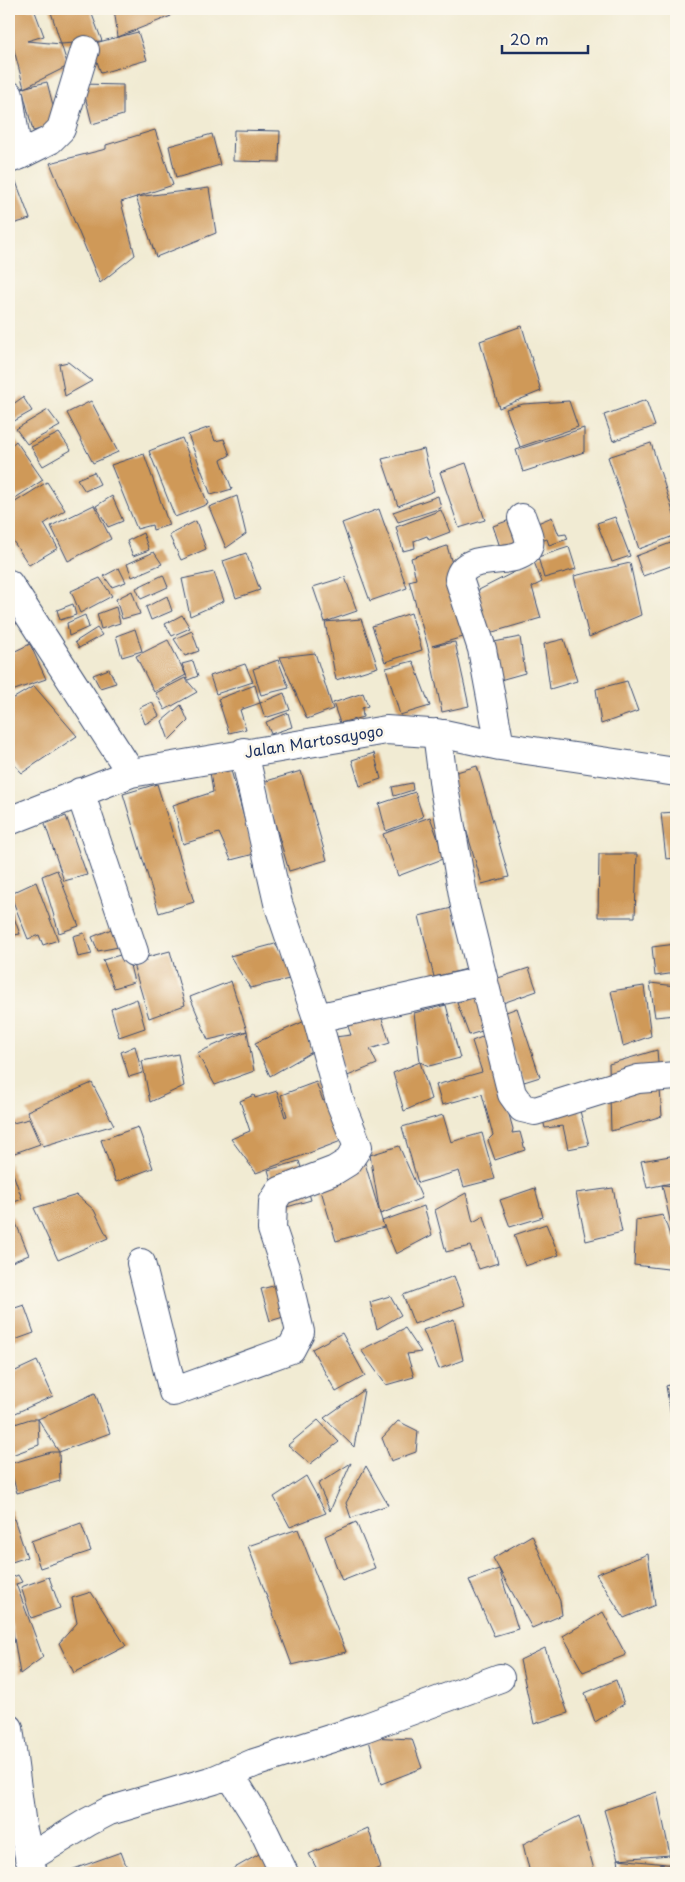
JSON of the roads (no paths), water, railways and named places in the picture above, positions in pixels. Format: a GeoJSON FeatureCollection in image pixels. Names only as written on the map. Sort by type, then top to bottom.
{"type":"FeatureCollection","features":[{"type":"Feature","properties":{"kind":"street"},"geometry":{"type":"LineString","coordinates":[[9,95],[14,158],[50,140],[61,129],[85,50]]}},
{"type":"Feature","properties":{"kind":"street"},"geometry":{"type":"LineString","coordinates":[[500,746],[482,649],[459,578],[464,568],[470,564],[520,554],[529,547],[530,542],[522,518]]}},
{"type":"Feature","properties":{"kind":"street"},"geometry":{"type":"LineString","coordinates":[[9,584],[131,773]]}},
{"type":"Feature","properties":{"kind":"street","name":"Jalan Martosayogo"},"geometry":{"type":"LineString","coordinates":[[9,821],[131,773],[244,752],[386,730],[437,733],[500,746],[676,772]]}},
{"type":"Feature","properties":{"kind":"street"},"geometry":{"type":"LineString","coordinates":[[437,733],[454,852],[483,981],[512,1094],[522,1108],[535,1111],[638,1079],[676,1076]]}},
{"type":"Feature","properties":{"kind":"street"},"geometry":{"type":"LineString","coordinates":[[141,1262],[173,1392],[291,1349],[300,1332],[285,1268],[272,1229],[273,1202],[280,1192],[335,1170],[348,1162],[358,1147],[340,1102],[317,1018],[278,903],[265,854],[244,752]]}},
{"type":"Feature","properties":{"kind":"street"},"geometry":{"type":"LineString","coordinates":[[80,792],[134,952]]}},
{"type":"Feature","properties":{"kind":"street"},"geometry":{"type":"LineString","coordinates":[[317,1018],[483,981]]}},
{"type":"Feature","properties":{"kind":"street"},"geometry":{"type":"LineString","coordinates":[[9,1728],[16,1828],[31,1866],[88,1822],[110,1811],[214,1780],[254,1762],[372,1725],[462,1690],[500,1678]]}},
{"type":"Feature","properties":{"kind":"street"},"geometry":{"type":"LineString","coordinates":[[229,1773],[258,1821],[284,1873]]}}]}
